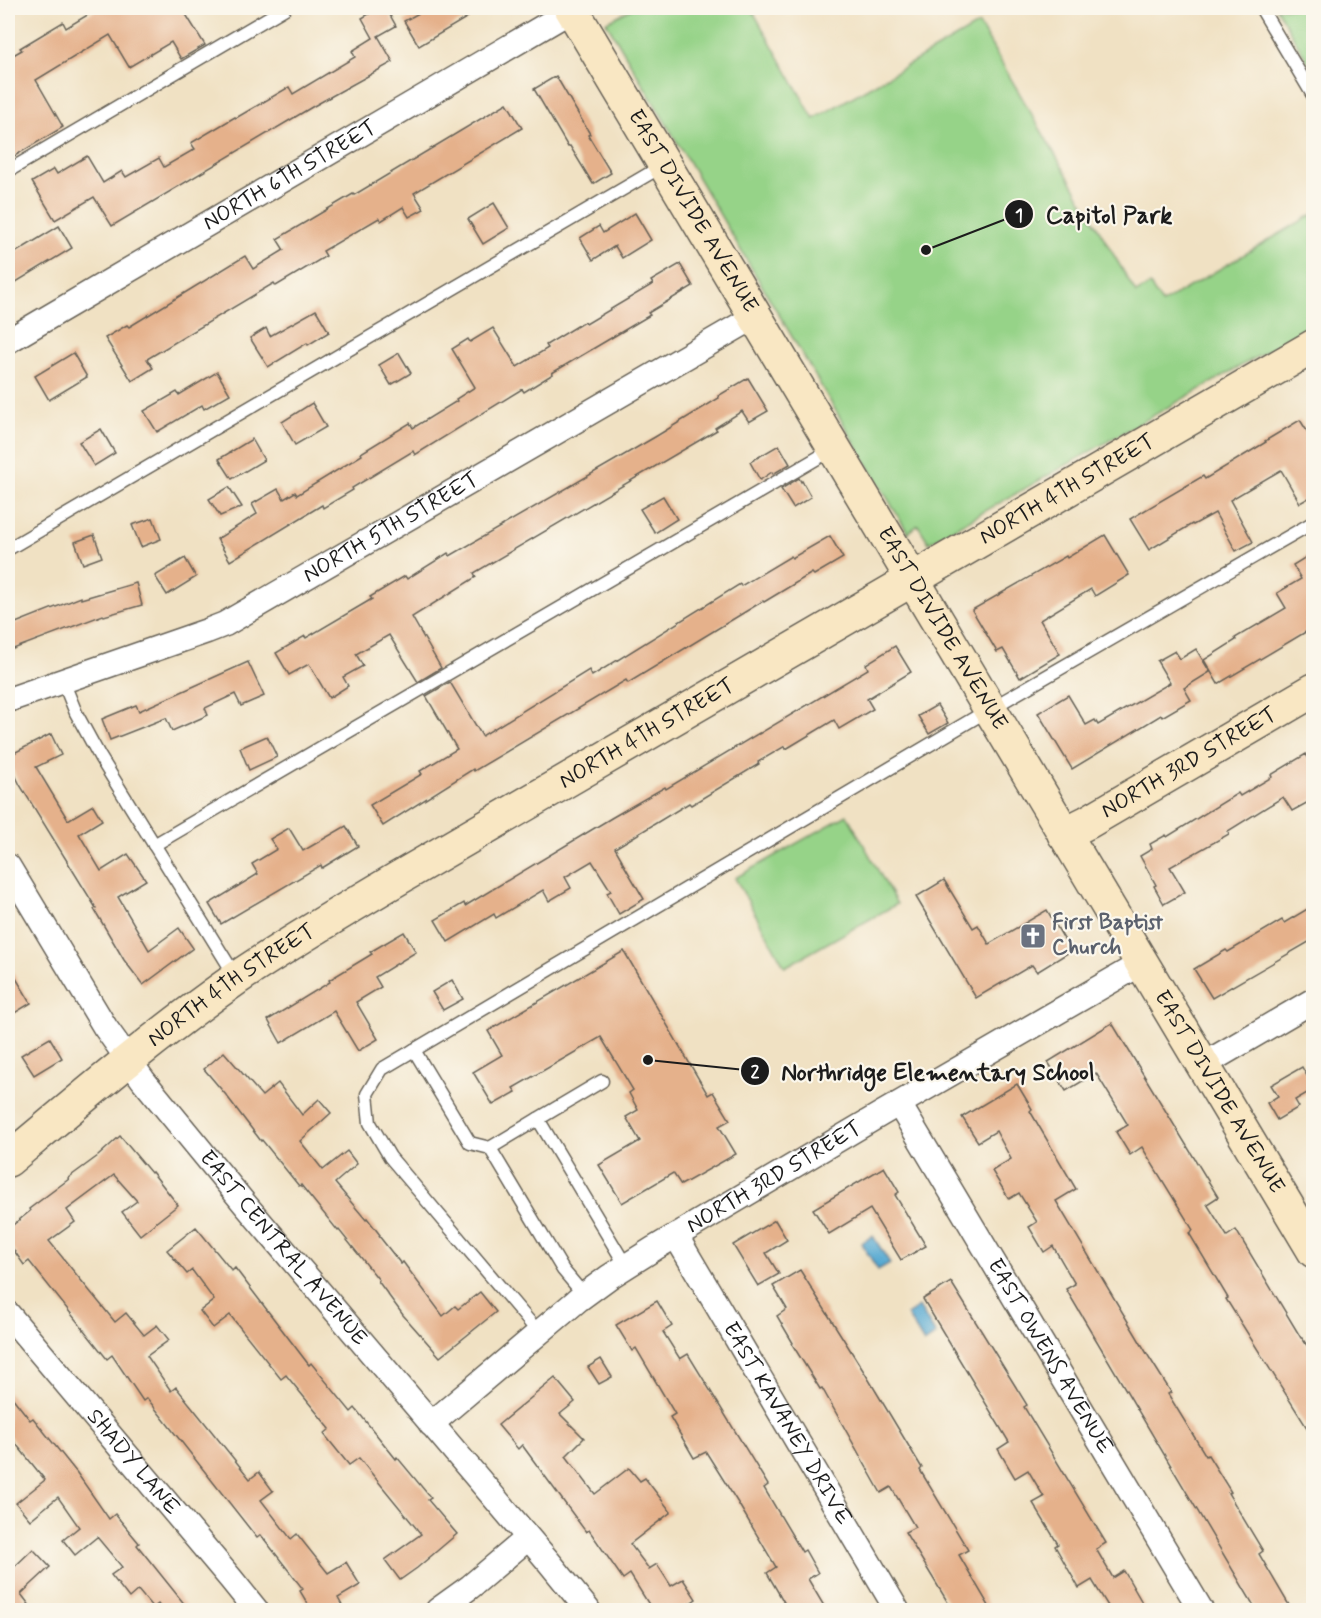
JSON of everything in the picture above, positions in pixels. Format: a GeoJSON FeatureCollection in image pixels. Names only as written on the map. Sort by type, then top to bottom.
{"type":"FeatureCollection","features":[{"type":"Feature","properties":{"kind":"street","name":"EAST DIVIDE AVENUE"},"geometry":{"type":"LineString","coordinates":[[572,8],[1314,1251]]}},
{"type":"Feature","properties":{"kind":"street","name":"NORTH 6TH STREET"},"geometry":{"type":"LineString","coordinates":[[8,341],[572,8]]}},
{"type":"Feature","properties":{"kind":"street","name":"NORTH 5TH STREET"},"geometry":{"type":"LineString","coordinates":[[8,700],[225,624],[756,316]]}},
{"type":"Feature","properties":{"kind":"street","name":"NORTH 4TH STREET"},"geometry":{"type":"LineString","coordinates":[[8,1161],[128,1060],[237,979],[305,935],[388,884],[1314,346]]}},
{"type":"Feature","properties":{"kind":"street","name":"NORTH 3RD STREET"},"geometry":{"type":"LineString","coordinates":[[1064,834],[1314,690]]}},
{"type":"Feature","properties":{"kind":"street","name":"EAST CENTRAL AVENUE"},"geometry":{"type":"LineString","coordinates":[[8,866],[105,1027],[128,1060],[244,1203],[588,1611]]}},
{"type":"Feature","properties":{"kind":"street","name":"NORTH 3RD STREET"},"geometry":{"type":"LineString","coordinates":[[431,1424],[584,1295],[626,1266],[1142,963]]}},
{"type":"Feature","properties":{"kind":"street"},"geometry":{"type":"LineString","coordinates":[[1203,1065],[1314,1000]]}},
{"type":"Feature","properties":{"kind":"street","name":"EAST OWENS AVENUE"},"geometry":{"type":"LineString","coordinates":[[899,1104],[1201,1611]]}},
{"type":"Feature","properties":{"kind":"street","name":"EAST KAVANEY DRIVE"},"geometry":{"type":"LineString","coordinates":[[676,1236],[897,1611]]}},
{"type":"Feature","properties":{"kind":"street","name":"SHADY LANE"},"geometry":{"type":"LineString","coordinates":[[8,1314],[256,1611]]}},
{"type":"Feature","properties":{"kind":"street"},"geometry":{"type":"LineString","coordinates":[[438,1611],[528,1538]]}},
{"type":"Feature","properties":{"kind":"lane"},"geometry":{"type":"LineString","coordinates":[[8,171],[285,8]]}},
{"type":"Feature","properties":{"kind":"lane"},"geometry":{"type":"LineString","coordinates":[[1261,8],[1314,97]]}},
{"type":"Feature","properties":{"kind":"lane"},"geometry":{"type":"LineString","coordinates":[[8,549],[665,165]]}},
{"type":"Feature","properties":{"kind":"lane"},"geometry":{"type":"LineString","coordinates":[[154,845],[834,448]]}},
{"type":"Feature","properties":{"kind":"lane"},"geometry":{"type":"LineString","coordinates":[[538,1333],[390,1157],[370,1123],[367,1094],[382,1069],[990,709],[1314,522]]}},
{"type":"Feature","properties":{"kind":"lane"},"geometry":{"type":"LineString","coordinates":[[63,681],[88,736],[237,979]]}},
{"type":"Feature","properties":{"kind":"lane"},"geometry":{"type":"LineString","coordinates":[[414,1050],[470,1143],[490,1148],[563,1270],[584,1295]]}},
{"type":"Feature","properties":{"kind":"lane"},"geometry":{"type":"LineString","coordinates":[[490,1148],[602,1081]]}},
{"type":"Feature","properties":{"kind":"lane"},"geometry":{"type":"LineString","coordinates":[[538,1119],[626,1266]]}},
{"type":"Feature","properties":{"kind":"green space"},"geometry":{"type":"Polygon","coordinates":[[[633,8],[751,8],[814,119],[979,24],[1136,293],[1150,285],[1162,303],[1313,214],[1313,325],[929,543],[918,525],[908,533],[606,22],[633,8]]]}},
{"type":"Feature","properties":{"kind":"green space"},"geometry":{"type":"Polygon","coordinates":[[[1276,8],[1312,8],[1313,71],[1276,8]]]}},
{"type":"Feature","properties":{"kind":"green space"},"geometry":{"type":"Polygon","coordinates":[[[847,815],[897,904],[785,967],[735,878],[847,815]]]}},
{"type":"Feature","properties":{"kind":"water"},"geometry":{"type":"Polygon","coordinates":[[[873,1236],[890,1263],[878,1270],[861,1243],[873,1236]]]}},
{"type":"Feature","properties":{"kind":"water"},"geometry":{"type":"Polygon","coordinates":[[[919,1307],[936,1335],[924,1343],[907,1315],[919,1307]]]}},
{"type":"Feature","properties":{"kind":"building"},"geometry":{"type":"Polygon","coordinates":[[[99,8],[182,8],[205,45],[181,59],[171,42],[129,67],[110,35],[36,80],[63,127],[8,160],[8,58],[63,22],[66,28],[99,8]]]}},
{"type":"Feature","properties":{"kind":"building"},"geometry":{"type":"Polygon","coordinates":[[[379,8],[386,8],[396,26],[378,36],[393,62],[312,107],[112,226],[94,197],[55,220],[32,182],[54,169],[57,174],[87,156],[103,183],[122,171],[126,177],[159,158],[164,167],[195,149],[191,143],[235,117],[289,87],[293,94],[355,57],[352,51],[373,38],[362,18],[379,8]]]}},
{"type":"Feature","properties":{"kind":"building"},"geometry":{"type":"Polygon","coordinates":[[[428,8],[483,8],[419,46],[404,21],[428,8]]]}},
{"type":"Feature","properties":{"kind":"building"},"geometry":{"type":"Polygon","coordinates":[[[556,76],[611,173],[593,184],[534,89],[556,76]]]}},
{"type":"Feature","properties":{"kind":"building"},"geometry":{"type":"Polygon","coordinates":[[[507,103],[522,128],[414,193],[424,209],[409,217],[403,207],[381,221],[379,218],[323,251],[326,256],[276,286],[274,283],[147,359],[153,368],[132,381],[105,338],[127,325],[129,327],[245,256],[253,269],[284,250],[277,239],[507,103]]]}},
{"type":"Feature","properties":{"kind":"building"},"geometry":{"type":"Polygon","coordinates":[[[494,203],[509,228],[483,244],[468,219],[494,203]]]}},
{"type":"Feature","properties":{"kind":"building"},"geometry":{"type":"Polygon","coordinates":[[[635,213],[651,240],[622,258],[615,246],[593,260],[580,238],[599,226],[603,233],[635,213]]]}},
{"type":"Feature","properties":{"kind":"building"},"geometry":{"type":"Polygon","coordinates":[[[59,226],[72,248],[8,287],[8,257],[59,226]]]}},
{"type":"Feature","properties":{"kind":"building"},"geometry":{"type":"Polygon","coordinates":[[[680,264],[693,286],[648,313],[650,315],[524,392],[522,389],[415,455],[413,451],[352,488],[353,490],[323,508],[322,505],[230,561],[217,539],[257,514],[252,504],[278,489],[284,499],[295,492],[297,495],[410,423],[413,428],[475,387],[452,349],[468,339],[470,342],[493,328],[517,367],[548,348],[546,345],[653,284],[651,281],[680,264]]]}},
{"type":"Feature","properties":{"kind":"building"},"geometry":{"type":"Polygon","coordinates":[[[316,310],[329,332],[268,367],[250,338],[266,328],[270,336],[316,310]]]}},
{"type":"Feature","properties":{"kind":"building"},"geometry":{"type":"Polygon","coordinates":[[[73,353],[87,377],[49,400],[35,376],[73,353]]]}},
{"type":"Feature","properties":{"kind":"building"},"geometry":{"type":"Polygon","coordinates":[[[399,353],[411,373],[391,385],[379,365],[399,353]]]}},
{"type":"Feature","properties":{"kind":"building"},"geometry":{"type":"Polygon","coordinates":[[[217,372],[230,394],[204,409],[202,405],[157,432],[144,411],[177,392],[179,395],[217,372]]]}},
{"type":"Feature","properties":{"kind":"building"},"geometry":{"type":"Polygon","coordinates":[[[748,378],[768,411],[749,422],[742,411],[715,428],[717,430],[474,573],[476,577],[412,617],[441,668],[418,682],[389,635],[356,654],[363,666],[343,677],[348,686],[329,698],[309,664],[289,675],[276,653],[372,599],[370,597],[405,576],[407,579],[448,553],[450,556],[655,437],[748,378]]]}},
{"type":"Feature","properties":{"kind":"building"},"geometry":{"type":"Polygon","coordinates":[[[312,403],[326,427],[295,445],[282,422],[312,403]]]}},
{"type":"Feature","properties":{"kind":"building"},"geometry":{"type":"Polygon","coordinates":[[[1300,420],[1314,442],[1314,495],[1300,503],[1281,470],[1230,500],[1253,542],[1236,551],[1215,513],[1149,550],[1130,519],[1203,476],[1205,479],[1300,420]]]}},
{"type":"Feature","properties":{"kind":"building"},"geometry":{"type":"Polygon","coordinates":[[[101,429],[115,453],[94,466],[79,442],[101,429]]]}},
{"type":"Feature","properties":{"kind":"building"},"geometry":{"type":"Polygon","coordinates":[[[252,439],[264,460],[232,479],[219,459],[252,439]]]}},
{"type":"Feature","properties":{"kind":"building"},"geometry":{"type":"Polygon","coordinates":[[[779,445],[790,464],[760,480],[750,462],[779,445]]]}},
{"type":"Feature","properties":{"kind":"building"},"geometry":{"type":"Polygon","coordinates":[[[799,478],[811,497],[793,508],[781,489],[799,478]]]}},
{"type":"Feature","properties":{"kind":"building"},"geometry":{"type":"Polygon","coordinates":[[[229,487],[242,507],[220,516],[209,499],[229,487]]]}},
{"type":"Feature","properties":{"kind":"building"},"geometry":{"type":"Polygon","coordinates":[[[663,496],[677,519],[655,533],[640,509],[663,496]]]}},
{"type":"Feature","properties":{"kind":"building"},"geometry":{"type":"Polygon","coordinates":[[[153,518],[161,539],[141,547],[132,525],[153,518]]]}},
{"type":"Feature","properties":{"kind":"building"},"geometry":{"type":"Polygon","coordinates":[[[94,535],[102,557],[83,564],[75,542],[94,535]]]}},
{"type":"Feature","properties":{"kind":"building"},"geometry":{"type":"Polygon","coordinates":[[[1105,535],[1129,575],[1095,596],[1091,589],[1040,620],[1060,654],[1020,678],[1003,649],[997,652],[972,610],[1105,535]]]}},
{"type":"Feature","properties":{"kind":"building"},"geometry":{"type":"Polygon","coordinates":[[[830,536],[843,558],[814,575],[812,573],[628,683],[626,680],[474,771],[473,769],[383,826],[370,805],[422,774],[420,771],[457,749],[426,696],[450,682],[482,736],[589,670],[592,676],[740,584],[741,586],[830,536]]]}},
{"type":"Feature","properties":{"kind":"building"},"geometry":{"type":"Polygon","coordinates":[[[1314,552],[1314,627],[1218,684],[1204,660],[1236,640],[1235,638],[1286,608],[1277,593],[1301,579],[1293,565],[1314,552]]]}},
{"type":"Feature","properties":{"kind":"building"},"geometry":{"type":"Polygon","coordinates":[[[185,558],[196,577],[167,595],[155,576],[185,558]]]}},
{"type":"Feature","properties":{"kind":"building"},"geometry":{"type":"Polygon","coordinates":[[[136,583],[142,605],[103,615],[8,651],[8,626],[81,597],[81,599],[136,583]]]}},
{"type":"Feature","properties":{"kind":"building"},"geometry":{"type":"Polygon","coordinates":[[[895,646],[911,672],[867,699],[873,709],[839,729],[834,720],[786,749],[785,746],[691,805],[689,803],[615,848],[644,899],[619,914],[607,893],[611,891],[592,861],[565,877],[571,888],[549,901],[543,890],[496,918],[494,914],[448,942],[435,920],[464,903],[465,906],[613,817],[665,787],[666,789],[759,734],[868,669],[866,664],[895,646]]]}},
{"type":"Feature","properties":{"kind":"building"},"geometry":{"type":"Polygon","coordinates":[[[1196,649],[1210,672],[1184,688],[1191,700],[1162,717],[1161,715],[1072,769],[1038,713],[1068,695],[1086,725],[1095,720],[1098,725],[1170,683],[1157,661],[1175,651],[1180,659],[1196,649]]]}},
{"type":"Feature","properties":{"kind":"building"},"geometry":{"type":"Polygon","coordinates":[[[248,662],[264,696],[241,706],[235,694],[205,708],[208,715],[172,731],[166,718],[110,740],[102,719],[136,705],[139,711],[248,662]]]}},
{"type":"Feature","properties":{"kind":"building"},"geometry":{"type":"Polygon","coordinates":[[[937,705],[948,723],[929,734],[918,716],[937,705]]]}},
{"type":"Feature","properties":{"kind":"building"},"geometry":{"type":"Polygon","coordinates":[[[51,734],[61,755],[36,767],[68,820],[93,805],[102,820],[79,834],[101,871],[128,854],[146,880],[118,897],[149,950],[179,928],[193,948],[143,985],[124,960],[94,909],[96,908],[20,785],[8,760],[8,756],[51,734]]]}},
{"type":"Feature","properties":{"kind":"building"},"geometry":{"type":"Polygon","coordinates":[[[267,736],[277,757],[249,770],[240,748],[267,736]]]}},
{"type":"Feature","properties":{"kind":"building"},"geometry":{"type":"Polygon","coordinates":[[[1306,754],[1314,767],[1314,799],[1292,811],[1283,797],[1228,831],[1229,834],[1170,867],[1185,892],[1164,904],[1140,856],[1152,849],[1150,844],[1166,835],[1167,837],[1238,793],[1240,796],[1306,754]]]}},
{"type":"Feature","properties":{"kind":"building"},"geometry":{"type":"Polygon","coordinates":[[[346,826],[358,846],[221,924],[209,904],[258,874],[252,864],[277,849],[270,839],[289,828],[303,851],[346,826]]]}},
{"type":"Feature","properties":{"kind":"building","name":"First Baptist Church"},"geometry":{"type":"Polygon","coordinates":[[[944,880],[973,928],[978,925],[989,944],[1047,910],[1071,951],[1037,972],[1032,965],[976,998],[916,897],[944,880]]]}},
{"type":"Feature","properties":{"kind":"building"},"geometry":{"type":"Polygon","coordinates":[[[1314,905],[1314,939],[1212,998],[1194,969],[1282,920],[1284,923],[1314,905]]]}},
{"type":"Feature","properties":{"kind":"building"},"geometry":{"type":"Polygon","coordinates":[[[404,932],[416,952],[375,977],[381,987],[356,1002],[378,1039],[358,1051],[334,1011],[281,1043],[268,1020],[404,932]]]}},
{"type":"Feature","properties":{"kind":"building"},"geometry":{"type":"Polygon","coordinates":[[[624,951],[708,1095],[713,1092],[730,1120],[719,1126],[736,1154],[681,1185],[673,1173],[622,1203],[599,1165],[640,1141],[626,1117],[638,1110],[629,1093],[633,1090],[601,1037],[513,1088],[516,1092],[493,1105],[473,1072],[502,1055],[488,1031],[624,951]]]}},
{"type":"Feature","properties":{"kind":"building"},"geometry":{"type":"Polygon","coordinates":[[[8,965],[31,1003],[8,1017],[8,965]]]}},
{"type":"Feature","properties":{"kind":"building"},"geometry":{"type":"Polygon","coordinates":[[[452,980],[463,999],[443,1010],[432,992],[452,980]]]}},
{"type":"Feature","properties":{"kind":"building"},"geometry":{"type":"Polygon","coordinates":[[[1112,1023],[1218,1197],[1207,1204],[1227,1236],[1236,1230],[1314,1356],[1314,1439],[1226,1299],[1228,1298],[1189,1233],[1193,1230],[1142,1147],[1130,1155],[1116,1132],[1128,1125],[1096,1073],[1066,1091],[1048,1062],[1112,1023]]]}},
{"type":"Feature","properties":{"kind":"building"},"geometry":{"type":"Polygon","coordinates":[[[50,1038],[62,1058],[34,1075],[21,1055],[50,1038]]]}},
{"type":"Feature","properties":{"kind":"building"},"geometry":{"type":"Polygon","coordinates":[[[224,1052],[262,1096],[278,1083],[302,1115],[319,1099],[331,1113],[300,1141],[323,1170],[347,1151],[357,1164],[335,1183],[366,1220],[367,1218],[401,1264],[403,1262],[443,1316],[455,1306],[458,1309],[480,1292],[496,1312],[440,1357],[403,1315],[379,1280],[339,1230],[261,1141],[204,1069],[224,1052]]]}},
{"type":"Feature","properties":{"kind":"building"},"geometry":{"type":"Polygon","coordinates":[[[1302,1067],[1314,1089],[1295,1100],[1299,1107],[1277,1120],[1267,1103],[1278,1096],[1271,1085],[1302,1067]]]}},
{"type":"Feature","properties":{"kind":"building"},"geometry":{"type":"Polygon","coordinates":[[[1017,1084],[1032,1109],[1030,1111],[1076,1189],[1056,1201],[1171,1392],[1168,1394],[1231,1492],[1228,1493],[1263,1551],[1259,1554],[1289,1605],[1280,1611],[1257,1611],[1066,1289],[1075,1284],[1053,1246],[1044,1252],[1029,1227],[1037,1222],[1019,1193],[1009,1199],[992,1171],[1011,1159],[996,1131],[978,1142],[962,1117],[1017,1084]]]}},
{"type":"Feature","properties":{"kind":"building"},"geometry":{"type":"Polygon","coordinates":[[[120,1136],[178,1205],[140,1235],[122,1212],[137,1201],[114,1175],[67,1210],[75,1222],[49,1241],[115,1322],[126,1313],[144,1335],[157,1325],[169,1340],[147,1356],[171,1391],[176,1387],[250,1479],[259,1472],[273,1491],[261,1500],[291,1539],[297,1534],[328,1573],[346,1562],[360,1585],[338,1598],[345,1611],[312,1611],[300,1591],[303,1589],[261,1535],[257,1538],[147,1398],[143,1401],[112,1355],[107,1359],[29,1261],[24,1265],[8,1242],[8,1229],[30,1211],[29,1209],[98,1156],[120,1136]]]}},
{"type":"Feature","properties":{"kind":"building"},"geometry":{"type":"Polygon","coordinates":[[[884,1167],[899,1192],[895,1195],[926,1246],[901,1260],[870,1209],[829,1234],[813,1209],[884,1167]]]}},
{"type":"Feature","properties":{"kind":"building"},"geometry":{"type":"Polygon","coordinates":[[[775,1220],[787,1240],[766,1253],[779,1274],[758,1286],[733,1245],[775,1220]]]}},
{"type":"Feature","properties":{"kind":"building"},"geometry":{"type":"Polygon","coordinates":[[[196,1227],[232,1271],[235,1268],[309,1365],[311,1363],[351,1412],[355,1408],[396,1459],[397,1457],[431,1498],[428,1500],[457,1534],[400,1580],[385,1560],[421,1534],[359,1458],[349,1465],[324,1434],[330,1429],[286,1375],[281,1379],[230,1315],[213,1328],[200,1311],[214,1300],[192,1270],[187,1274],[167,1250],[196,1227]]]}},
{"type":"Feature","properties":{"kind":"building"},"geometry":{"type":"Polygon","coordinates":[[[800,1270],[922,1468],[920,1470],[968,1550],[959,1555],[992,1611],[953,1611],[905,1532],[915,1527],[891,1487],[881,1493],[822,1388],[820,1389],[792,1344],[777,1316],[787,1309],[773,1286],[800,1270]]]}},
{"type":"Feature","properties":{"kind":"building"},"geometry":{"type":"Polygon","coordinates":[[[951,1282],[1027,1405],[1024,1407],[1106,1543],[1096,1549],[1113,1578],[1124,1571],[1147,1611],[1111,1611],[1092,1580],[1079,1588],[1055,1546],[1058,1544],[1033,1503],[1044,1497],[1028,1470],[1015,1478],[998,1449],[1009,1442],[923,1299],[951,1282]]]}},
{"type":"Feature","properties":{"kind":"building"},"geometry":{"type":"Polygon","coordinates":[[[657,1301],[672,1326],[663,1332],[680,1359],[688,1354],[768,1485],[764,1488],[802,1552],[805,1550],[818,1573],[808,1579],[827,1611],[789,1611],[767,1573],[776,1567],[738,1503],[706,1452],[694,1458],[670,1417],[675,1414],[636,1348],[632,1351],[616,1325],[657,1301]]]}},
{"type":"Feature","properties":{"kind":"building"},"geometry":{"type":"Polygon","coordinates":[[[601,1359],[612,1377],[599,1384],[588,1367],[601,1359]]]}},
{"type":"Feature","properties":{"kind":"building"},"geometry":{"type":"Polygon","coordinates":[[[555,1378],[575,1402],[560,1414],[584,1438],[566,1456],[595,1494],[629,1468],[640,1481],[645,1478],[671,1512],[630,1544],[649,1569],[657,1564],[671,1586],[683,1579],[696,1599],[678,1611],[653,1611],[630,1574],[623,1579],[589,1530],[586,1532],[522,1445],[518,1449],[498,1425],[555,1378]]]}},
{"type":"Feature","properties":{"kind":"building"},"geometry":{"type":"Polygon","coordinates":[[[8,1392],[30,1420],[33,1418],[77,1473],[109,1519],[115,1514],[190,1611],[163,1611],[158,1604],[153,1608],[138,1590],[129,1598],[111,1575],[122,1567],[97,1537],[75,1555],[63,1540],[79,1527],[58,1497],[30,1520],[16,1503],[45,1480],[8,1434],[8,1392]]]}},
{"type":"Feature","properties":{"kind":"building"},"geometry":{"type":"Polygon","coordinates":[[[33,1549],[50,1567],[21,1594],[34,1611],[8,1611],[8,1573],[33,1549]]]}},
{"type":"Feature","properties":{"kind":"place","name":"Capitol Park"},"geometry":{"type":"Point","coordinates":[926,250]}},
{"type":"Feature","properties":{"kind":"place","name":"First Baptist Church"},"geometry":{"type":"Point","coordinates":[1033,936]}},
{"type":"Feature","properties":{"kind":"place","name":"Northridge Elementary School"},"geometry":{"type":"Point","coordinates":[648,1060]}}]}
